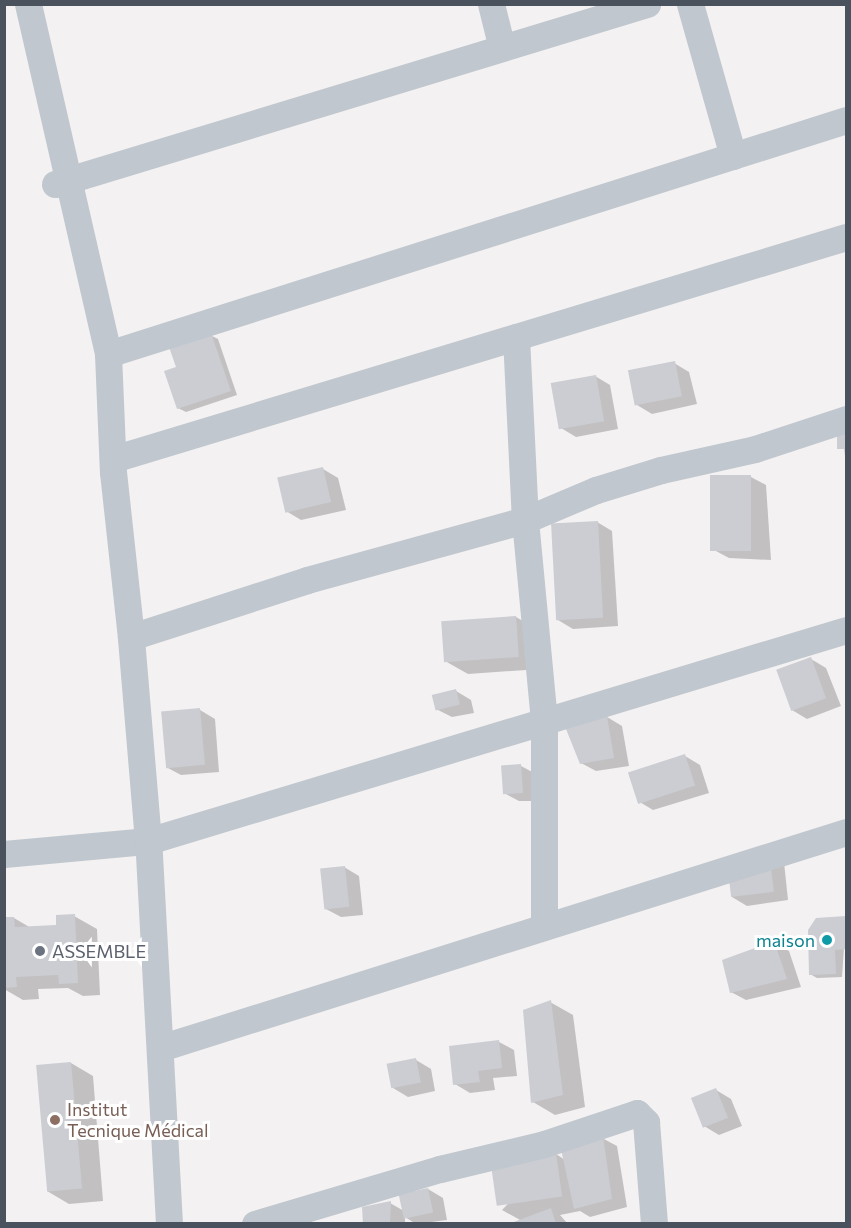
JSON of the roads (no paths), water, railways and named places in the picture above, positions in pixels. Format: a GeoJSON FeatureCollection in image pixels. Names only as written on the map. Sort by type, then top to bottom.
{"type":"FeatureCollection","features":[{"type":"Feature","properties":{"kind":"street"},"geometry":{"type":"LineString","coordinates":[[27,4],[61,182],[108,354],[113,459],[148,842],[169,1224]]}},
{"type":"Feature","properties":{"kind":"street"},"geometry":{"type":"LineString","coordinates":[[491,4],[502,48]]}},
{"type":"Feature","properties":{"kind":"street"},"geometry":{"type":"LineString","coordinates":[[61,182],[647,4]]}},
{"type":"Feature","properties":{"kind":"street"},"geometry":{"type":"LineString","coordinates":[[690,4],[734,156]]}},
{"type":"Feature","properties":{"kind":"street"},"geometry":{"type":"LineString","coordinates":[[108,354],[846,120]]}},
{"type":"Feature","properties":{"kind":"street"},"geometry":{"type":"LineString","coordinates":[[113,459],[846,237]]}},
{"type":"Feature","properties":{"kind":"street"},"geometry":{"type":"LineString","coordinates":[[516,337],[525,520],[544,721],[544,926]]}},
{"type":"Feature","properties":{"kind":"street"},"geometry":{"type":"LineString","coordinates":[[131,637],[307,580],[525,520],[629,480],[755,449],[846,419]]}},
{"type":"Feature","properties":{"kind":"street"},"geometry":{"type":"LineString","coordinates":[[4,854],[148,842],[846,630]]}},
{"type":"Feature","properties":{"kind":"street"},"geometry":{"type":"LineString","coordinates":[[160,1048],[846,832]]}},
{"type":"Feature","properties":{"kind":"street"},"geometry":{"type":"LineString","coordinates":[[255,1224],[322,1214],[440,1169],[544,1144],[637,1113],[646,1122],[654,1224]]}},
{"type":"Feature","properties":{"kind":"place","name":"maison"},"geometry":{"type":"Point","coordinates":[827,940]}},
{"type":"Feature","properties":{"kind":"place","name":"ASSEMBLE"},"geometry":{"type":"Point","coordinates":[40,951]}},
{"type":"Feature","properties":{"kind":"place","name":"Institut Tecnique Médical"},"geometry":{"type":"Point","coordinates":[55,1120]}}]}
